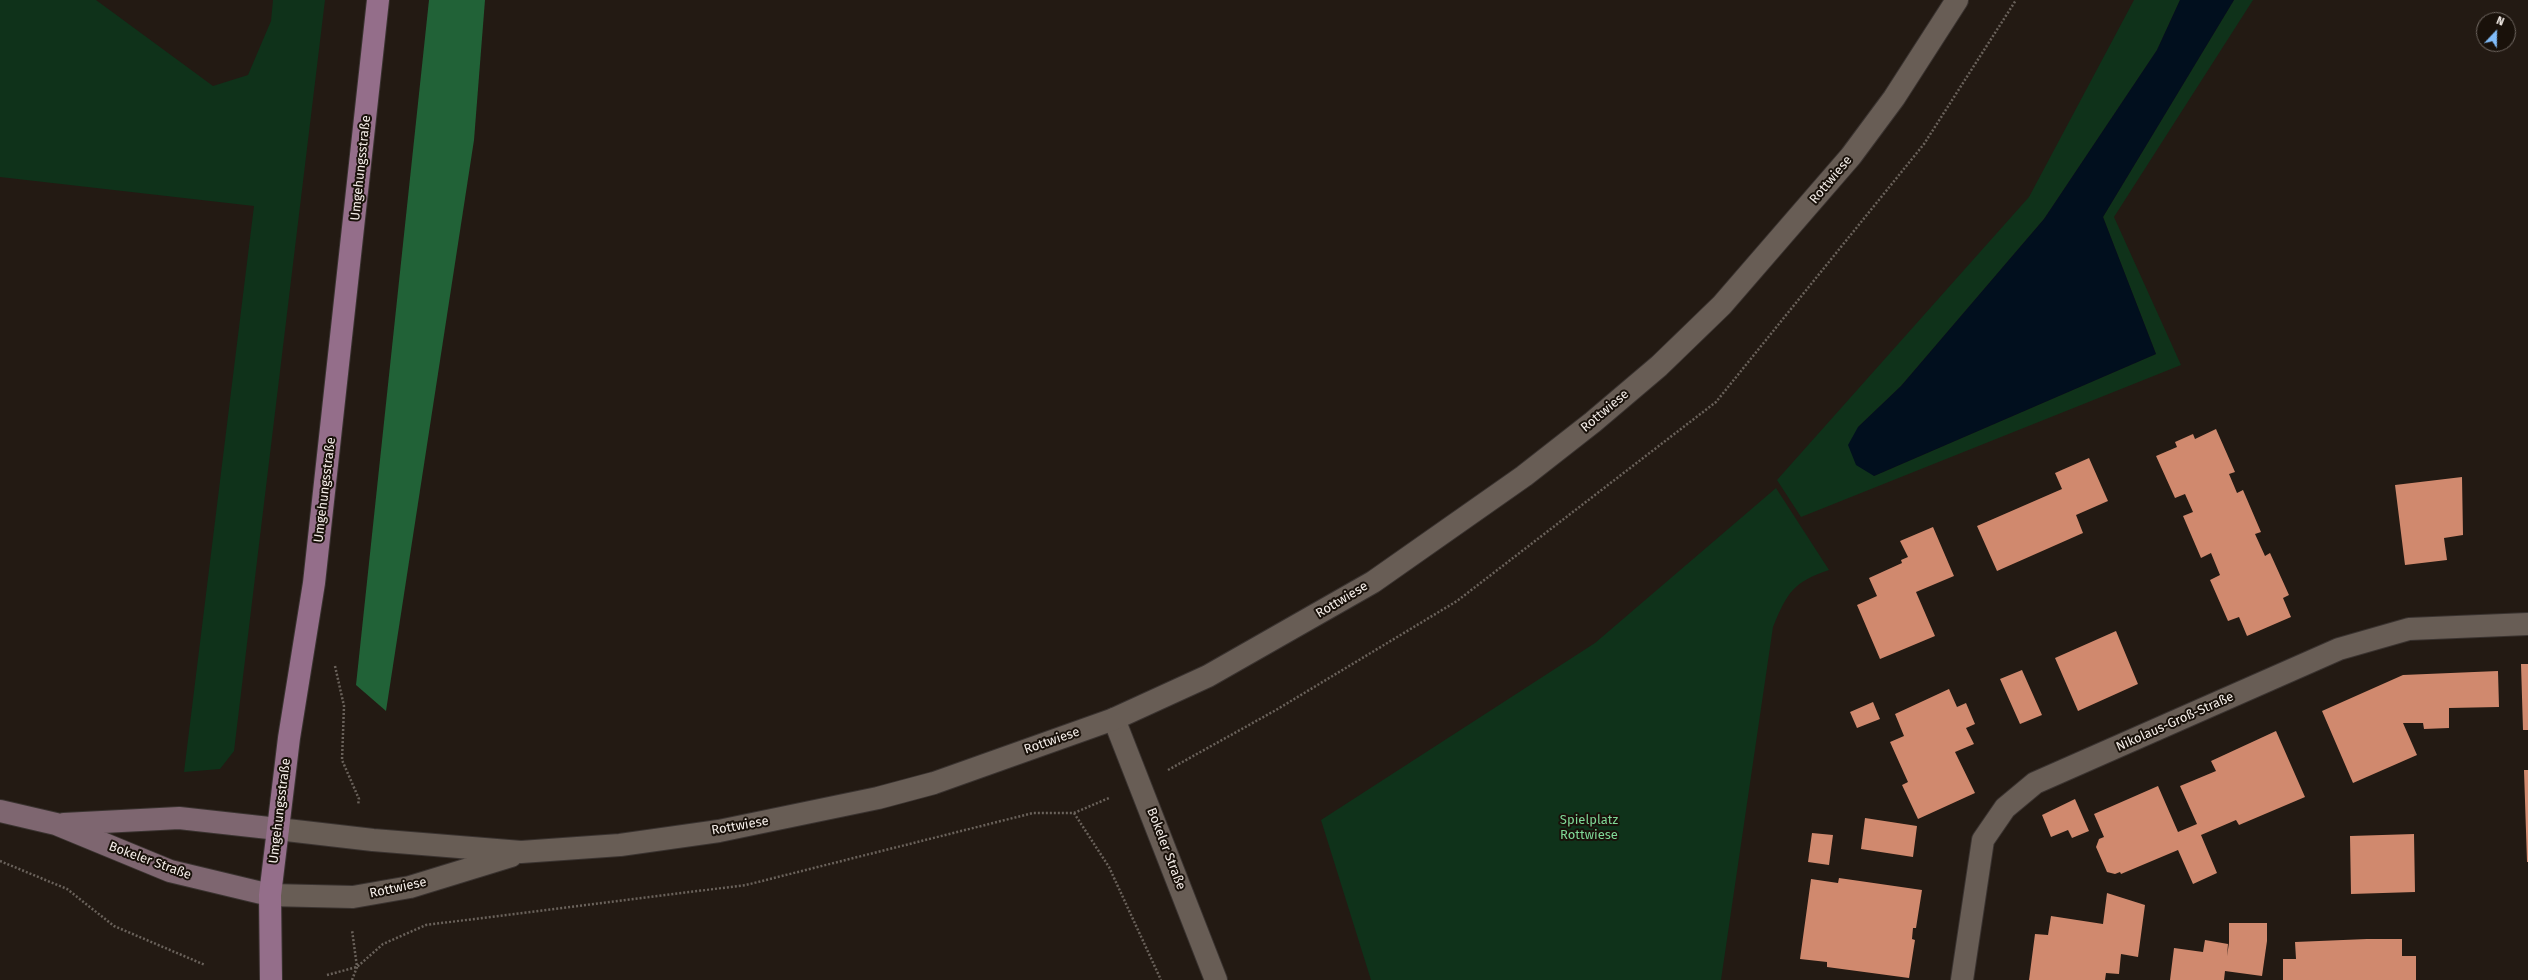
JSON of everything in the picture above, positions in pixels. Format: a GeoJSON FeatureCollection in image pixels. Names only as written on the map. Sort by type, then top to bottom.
{"type":"FeatureCollection","features":[{"type":"Feature","properties":{"kind":"main road","name":"Umgehungsstraße"},"geometry":{"type":"LineString","coordinates":[[271,980],[270,895],[289,738],[314,583],[378,0]]}},
{"type":"Feature","properties":{"kind":"main road","name":"Bokeler Straße"},"geometry":{"type":"LineString","coordinates":[[0,811],[56,824],[170,871],[270,895]]}},
{"type":"Feature","properties":{"kind":"main road","name":"Bokeler Straße"},"geometry":{"type":"LineString","coordinates":[[56,824],[179,818],[278,829]]}},
{"type":"Feature","properties":{"kind":"street","name":"Rottwiese"},"geometry":{"type":"LineString","coordinates":[[278,829],[356,838],[521,852],[620,845],[719,831],[878,798],[934,783],[1114,719],[1208,676],[1373,582],[1524,476],[1593,422],[1660,366],[1722,305],[1851,156],[1894,98],[1957,0]]}},
{"type":"Feature","properties":{"kind":"street","name":"Nikolaus-Groß-Straße"},"geometry":{"type":"LineString","coordinates":[[1962,980],[1983,840],[2005,808],[2035,783],[2339,649],[2409,629],[2528,624]]}},
{"type":"Feature","properties":{"kind":"street","name":"Bokeler Straße"},"geometry":{"type":"LineString","coordinates":[[1114,719],[1216,980]]}},
{"type":"Feature","properties":{"kind":"street","name":"Rottwiese"},"geometry":{"type":"LineString","coordinates":[[270,895],[353,897],[410,887],[521,852]]}},
{"type":"Feature","properties":{"kind":"path"},"geometry":{"type":"LineString","coordinates":[[333,660],[344,706],[342,760],[359,800],[356,838]]}},
{"type":"Feature","properties":{"kind":"path"},"geometry":{"type":"LineString","coordinates":[[327,975],[357,967],[383,944],[426,925],[746,884],[1033,813],[1074,813],[1109,867],[1161,980]]}},
{"type":"Feature","properties":{"kind":"path"},"geometry":{"type":"LineString","coordinates":[[0,861],[67,890],[114,926],[205,965]]}},
{"type":"Feature","properties":{"kind":"path"},"geometry":{"type":"LineString","coordinates":[[352,980],[357,967],[352,932],[353,897]]}},
{"type":"Feature","properties":{"kind":"green space"},"geometry":{"type":"Polygon","coordinates":[[[0,0],[96,0],[213,86],[248,75],[271,21],[273,0],[325,0],[234,751],[220,769],[184,772],[254,206],[0,177],[0,0]]]}},
{"type":"Feature","properties":{"kind":"green space"},"geometry":{"type":"Polygon","coordinates":[[[429,0],[485,0],[474,140],[386,711],[356,685],[429,0]]]}},
{"type":"Feature","properties":{"kind":"green space"},"geometry":{"type":"Polygon","coordinates":[[[2134,0],[2180,0],[2157,50],[2044,219],[1901,386],[1858,427],[1874,476],[2156,354],[2103,217],[2234,0],[2253,0],[2114,217],[2181,365],[1801,517],[1777,480],[2029,197],[2134,0]]]}},
{"type":"Feature","properties":{"kind":"green space","name":"Spielplatz Rottwiese"},"geometry":{"type":"Polygon","coordinates":[[[1776,488],[1829,570],[1807,579],[1793,590],[1787,597],[1773,627],[1721,980],[1371,980],[1321,820],[1595,643],[1776,488]]]}},
{"type":"Feature","properties":{"kind":"water"},"geometry":{"type":"Polygon","coordinates":[[[2180,0],[2234,0],[2103,217],[2156,354],[1874,476],[1856,465],[1848,445],[1858,427],[1901,386],[2044,219],[2157,50],[2180,0]]]}},
{"type":"Feature","properties":{"kind":"building"},"geometry":{"type":"Polygon","coordinates":[[[2216,429],[2235,472],[2229,474],[2237,493],[2243,490],[2261,532],[2255,534],[2265,556],[2270,553],[2289,595],[2283,598],[2291,617],[2247,636],[2239,617],[2228,621],[2210,580],[2220,575],[2211,553],[2201,558],[2183,516],[2193,512],[2185,494],[2175,498],[2156,456],[2177,447],[2175,442],[2193,434],[2195,439],[2216,429]]]}},
{"type":"Feature","properties":{"kind":"building"},"geometry":{"type":"Polygon","coordinates":[[[2089,458],[2108,501],[2076,515],[2083,533],[1997,571],[1977,526],[2062,489],[2055,473],[2089,458]]]}},
{"type":"Feature","properties":{"kind":"building"},"geometry":{"type":"Polygon","coordinates":[[[2462,477],[2463,535],[2444,538],[2447,560],[2405,565],[2395,485],[2462,477]]]}},
{"type":"Feature","properties":{"kind":"building"},"geometry":{"type":"Polygon","coordinates":[[[1933,527],[1954,576],[1916,592],[1935,636],[1880,659],[1857,605],[1877,596],[1869,578],[1902,563],[1901,560],[1908,557],[1900,541],[1933,527]]]}},
{"type":"Feature","properties":{"kind":"building"},"geometry":{"type":"Polygon","coordinates":[[[2116,631],[2138,684],[2078,711],[2055,658],[2116,631]]]}},
{"type":"Feature","properties":{"kind":"building"},"geometry":{"type":"Polygon","coordinates":[[[2521,664],[2528,664],[2528,730],[2523,730],[2521,664]]]}},
{"type":"Feature","properties":{"kind":"building"},"geometry":{"type":"Polygon","coordinates":[[[2022,670],[2042,715],[2020,724],[2000,679],[2022,670]]]}},
{"type":"Feature","properties":{"kind":"building"},"geometry":{"type":"Polygon","coordinates":[[[2498,671],[2499,707],[2449,708],[2449,728],[2424,729],[2423,723],[2403,723],[2417,755],[2353,783],[2322,711],[2403,675],[2498,671]]]}},
{"type":"Feature","properties":{"kind":"building"},"geometry":{"type":"Polygon","coordinates":[[[1949,689],[1957,707],[1966,703],[1975,724],[1966,728],[1974,744],[1955,752],[1975,793],[1918,819],[1902,785],[1908,782],[1890,742],[1904,736],[1895,714],[1949,689]]]}},
{"type":"Feature","properties":{"kind":"building"},"geometry":{"type":"Polygon","coordinates":[[[1873,702],[1880,719],[1857,728],[1850,712],[1873,702]]]}},
{"type":"Feature","properties":{"kind":"building"},"geometry":{"type":"Polygon","coordinates":[[[2276,731],[2305,797],[2239,825],[2236,820],[2201,835],[2217,873],[2193,884],[2178,850],[2121,874],[2120,872],[2115,874],[2107,872],[2096,847],[2099,839],[2104,837],[2094,814],[2158,786],[2178,832],[2197,824],[2180,786],[2216,771],[2211,761],[2276,731]]]}},
{"type":"Feature","properties":{"kind":"building"},"geometry":{"type":"Polygon","coordinates":[[[2524,770],[2528,770],[2528,862],[2527,862],[2524,770]]]}},
{"type":"Feature","properties":{"kind":"building"},"geometry":{"type":"Polygon","coordinates":[[[2075,799],[2089,831],[2072,838],[2068,830],[2051,837],[2042,815],[2075,799]]]}},
{"type":"Feature","properties":{"kind":"building"},"geometry":{"type":"Polygon","coordinates":[[[1865,818],[1917,826],[1913,857],[1861,849],[1865,818]]]}},
{"type":"Feature","properties":{"kind":"building"},"geometry":{"type":"Polygon","coordinates":[[[1812,833],[1833,835],[1829,865],[1808,862],[1812,833]]]}},
{"type":"Feature","properties":{"kind":"building"},"geometry":{"type":"Polygon","coordinates":[[[2414,834],[2415,892],[2351,894],[2350,836],[2414,834]]]}},
{"type":"Feature","properties":{"kind":"building"},"geometry":{"type":"Polygon","coordinates":[[[1839,878],[1922,890],[1916,928],[1913,928],[1912,939],[1915,940],[1909,978],[1827,967],[1827,962],[1800,959],[1811,879],[1838,883],[1839,878]]]}},
{"type":"Feature","properties":{"kind":"building"},"geometry":{"type":"Polygon","coordinates":[[[2107,893],[2145,905],[2138,957],[2121,954],[2119,974],[2106,973],[2105,980],[2029,980],[2035,934],[2048,935],[2051,916],[2103,924],[2107,893]]]}},
{"type":"Feature","properties":{"kind":"building"},"geometry":{"type":"Polygon","coordinates":[[[2229,923],[2267,923],[2267,941],[2262,976],[2225,971],[2224,980],[2170,980],[2174,948],[2203,952],[2205,940],[2228,944],[2227,956],[2229,943],[2229,923]]]}},
{"type":"Feature","properties":{"kind":"building"},"geometry":{"type":"Polygon","coordinates":[[[2402,939],[2402,956],[2416,956],[2416,980],[2283,980],[2283,959],[2296,959],[2295,942],[2402,939]]]}}]}
